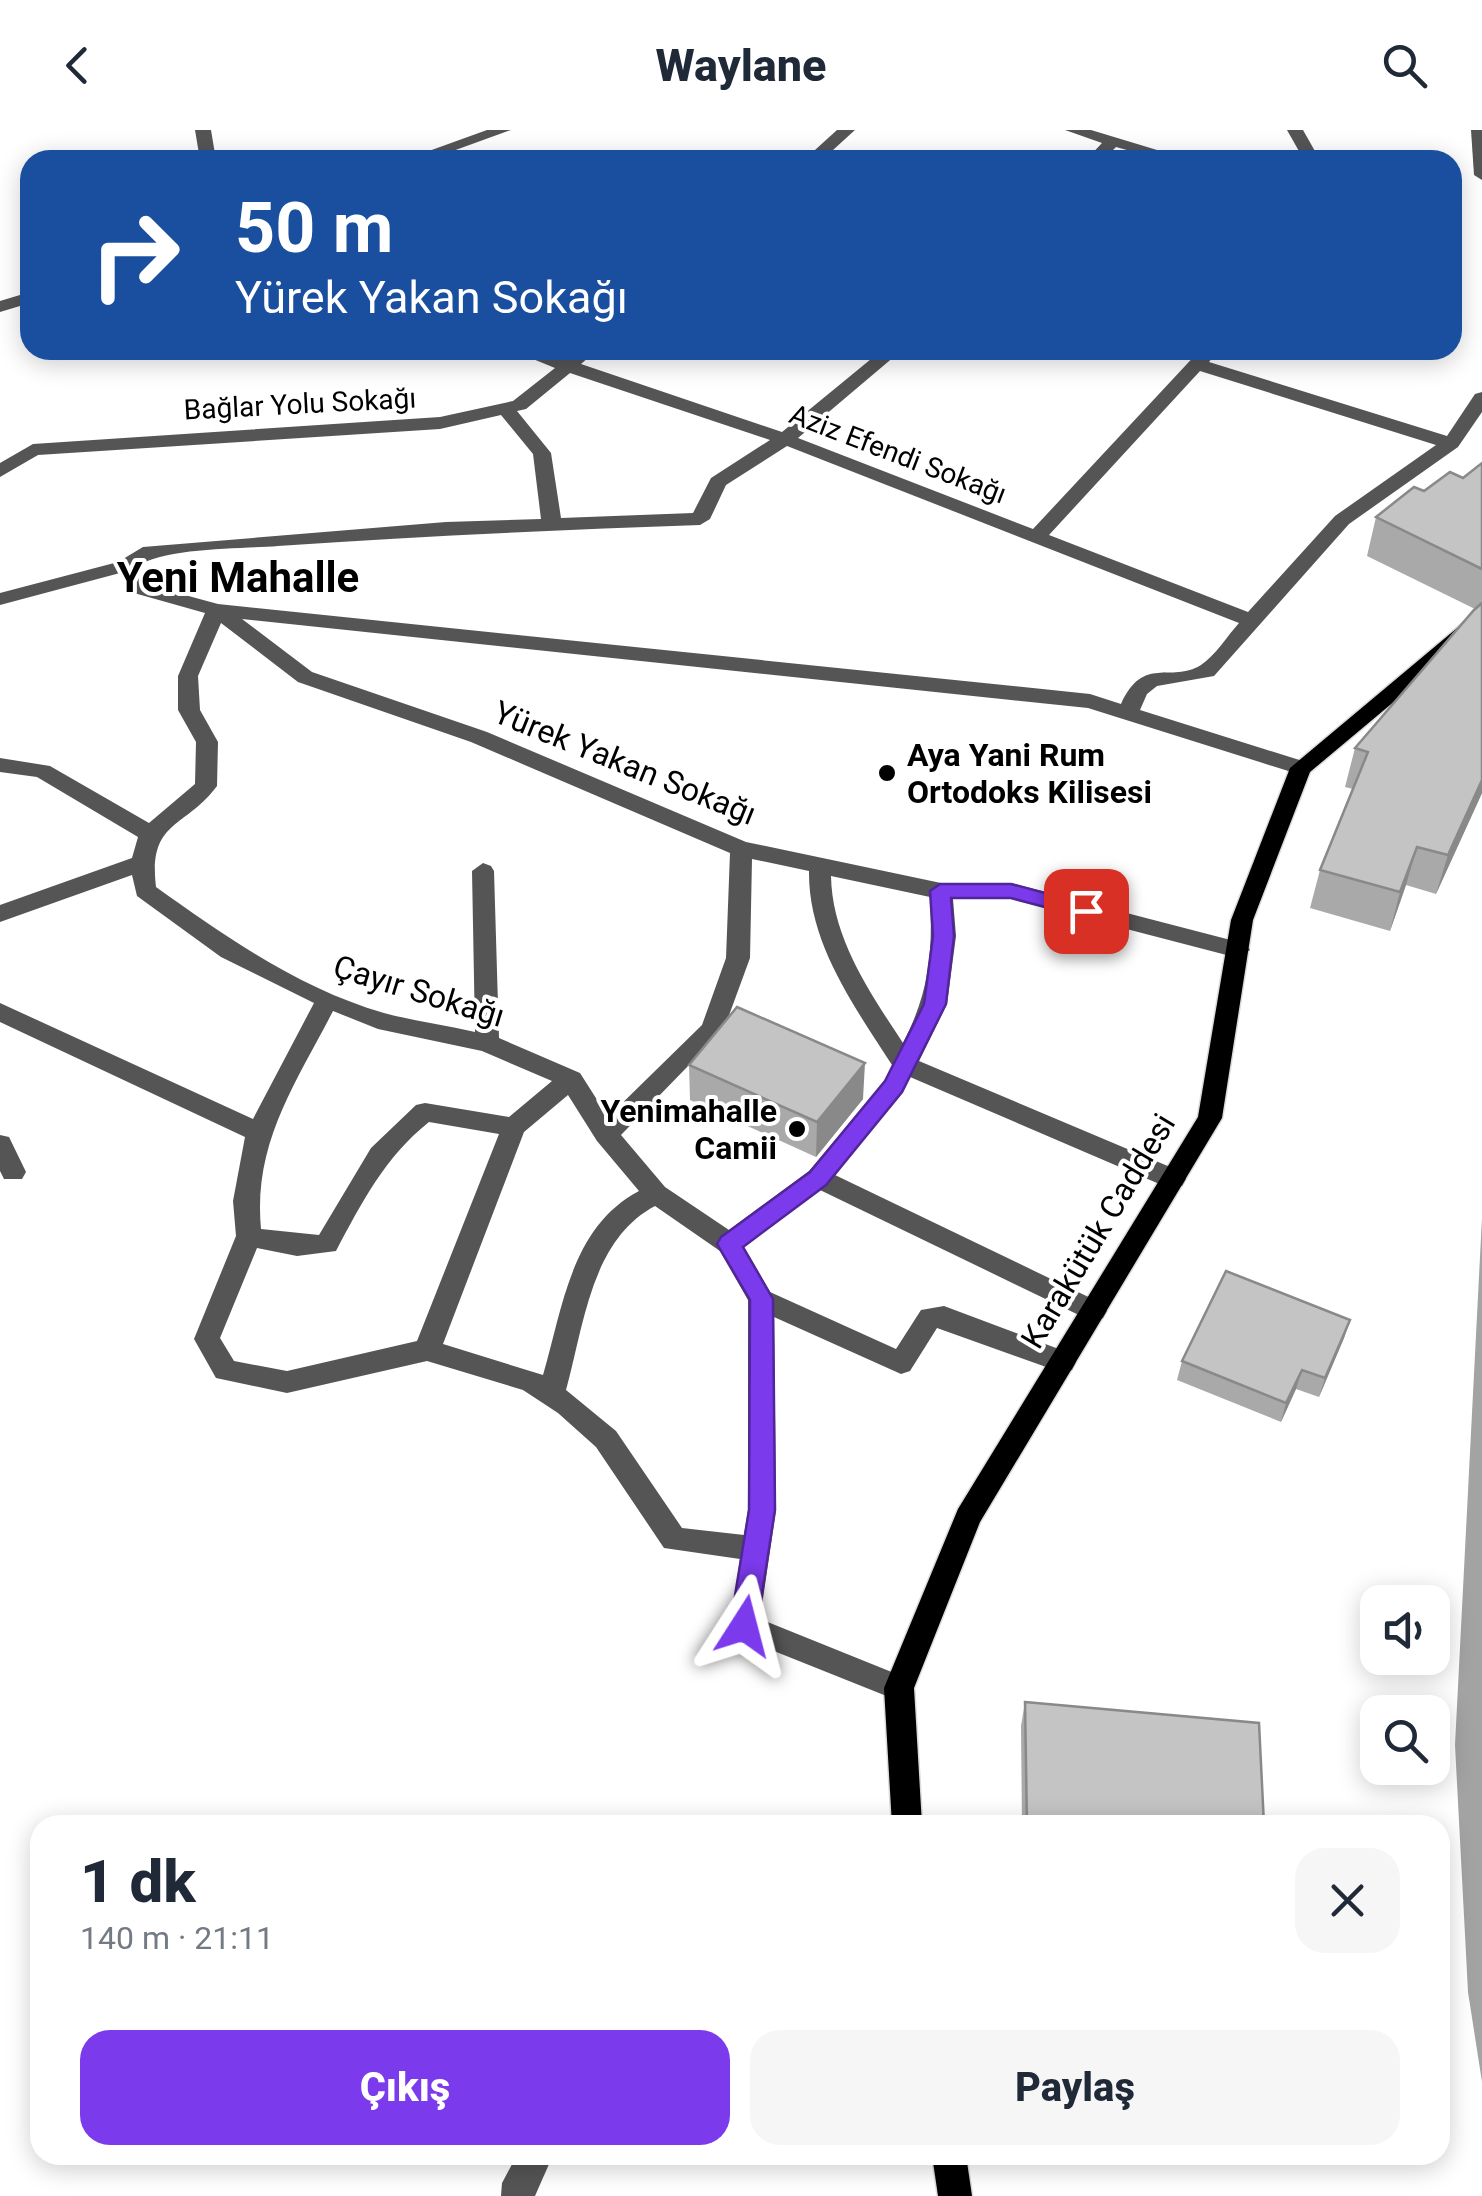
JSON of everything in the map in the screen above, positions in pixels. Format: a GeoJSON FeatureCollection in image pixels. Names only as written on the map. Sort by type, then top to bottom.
{"type":"FeatureCollection","features":[{"type":"Feature","properties":{"kind":"main road","name":"Karakütük Caddesi"},"geometry":{"type":"LineString","coordinates":[[906,1815],[899,1688],[968,1518],[1210,1118],[1242,920],[1302,768],[1482,617]]}},
{"type":"Feature","properties":{"kind":"main road"},"geometry":{"type":"LineString","coordinates":[[951,2165],[956,2196]]}},
{"type":"Feature","properties":{"kind":"street"},"geometry":{"type":"LineString","coordinates":[[442,150],[503,130]]}},
{"type":"Feature","properties":{"kind":"street"},"geometry":{"type":"LineString","coordinates":[[824,150],[847,130]]}},
{"type":"Feature","properties":{"kind":"street"},"geometry":{"type":"LineString","coordinates":[[1073,130],[1146,150]]}},
{"type":"Feature","properties":{"kind":"street"},"geometry":{"type":"LineString","coordinates":[[1479,130],[1482,175]]}},
{"type":"Feature","properties":{"kind":"street"},"geometry":{"type":"LineString","coordinates":[[1104,150],[1113,141]]}},
{"type":"Feature","properties":{"kind":"street","name":"Aziz Efendi Sokağı"},"geometry":{"type":"LineString","coordinates":[[548,360],[785,440],[1252,621]]}},
{"type":"Feature","properties":{"kind":"street","name":"Bağlar Yolu Sokağı"},"geometry":{"type":"LineString","coordinates":[[0,471],[32,450],[440,424],[519,405],[578,360]]}},
{"type":"Feature","properties":{"kind":"street"},"geometry":{"type":"LineString","coordinates":[[0,599],[124,566],[143,553],[231,544],[700,520],[718,482],[785,440],[880,360]]}},
{"type":"Feature","properties":{"kind":"street"},"geometry":{"type":"LineString","coordinates":[[1036,537],[1200,360]]}},
{"type":"Feature","properties":{"kind":"street"},"geometry":{"type":"LineString","coordinates":[[1212,360],[1450,443]]}},
{"type":"Feature","properties":{"kind":"street"},"geometry":{"type":"LineString","coordinates":[[1128,712],[1138,690],[1151,680],[1207,671],[1342,520],[1450,443],[1482,398]]}},
{"type":"Feature","properties":{"kind":"street"},"geometry":{"type":"LineString","coordinates":[[505,408],[542,453],[552,525]]}},
{"type":"Feature","properties":{"kind":"street"},"geometry":{"type":"LineString","coordinates":[[124,566],[142,589],[218,610],[1090,701],[1302,768]]}},
{"type":"Feature","properties":{"kind":"street"},"geometry":{"type":"LineString","coordinates":[[0,914],[142,864],[150,834],[206,786],[207,742],[189,710],[188,676],[218,610]]}},
{"type":"Feature","properties":{"kind":"street","name":"Yürek Yakan Sokağı"},"geometry":{"type":"LineString","coordinates":[[218,610],[305,677],[479,737],[741,849],[940,891],[1011,891],[1238,950]]}},
{"type":"Feature","properties":{"kind":"street"},"geometry":{"type":"LineString","coordinates":[[0,765],[42,771],[150,834]]}},
{"type":"Feature","properties":{"kind":"street"},"geometry":{"type":"LineString","coordinates":[[606,1134],[712,1030],[738,958],[741,849]]}},
{"type":"Feature","properties":{"kind":"street","name":"Çayır Sokağı"},"geometry":{"type":"LineString","coordinates":[[142,864],[144,890],[229,951],[378,1020],[487,1043],[571,1079]]}},
{"type":"Feature","properties":{"kind":"street"},"geometry":{"type":"LineString","coordinates":[[820,866],[820,898],[830,936],[904,1064],[1173,1179]]}},
{"type":"Feature","properties":{"kind":"street"},"geometry":{"type":"LineString","coordinates":[[483,872],[487,1043]]}},
{"type":"Feature","properties":{"kind":"street"},"geometry":{"type":"LineString","coordinates":[[729,1244],[818,1178],[894,1086],[935,1004],[944,936],[940,891]]}},
{"type":"Feature","properties":{"kind":"street"},"geometry":{"type":"LineString","coordinates":[[328,999],[258,1132],[246,1201],[249,1236],[207,1339],[225,1370],[287,1382],[427,1350],[532,1382],[606,1438],[634,1477],[650,1510],[674,1538],[756,1549]]}},
{"type":"Feature","properties":{"kind":"street"},"geometry":{"type":"LineString","coordinates":[[0,1012],[258,1132]]}},
{"type":"Feature","properties":{"kind":"street"},"geometry":{"type":"LineString","coordinates":[[427,1350],[514,1127],[571,1079],[606,1134],[656,1194],[729,1244],[762,1299],[762,1510],[744,1626],[899,1688]]}},
{"type":"Feature","properties":{"kind":"street"},"geometry":{"type":"LineString","coordinates":[[249,1236],[279,1245],[327,1244],[349,1199],[394,1134],[424,1112],[514,1127]]}},
{"type":"Feature","properties":{"kind":"street"},"geometry":{"type":"LineString","coordinates":[[0,1144],[13,1172]]}},
{"type":"Feature","properties":{"kind":"street"},"geometry":{"type":"LineString","coordinates":[[818,1178],[1094,1312]]}},
{"type":"Feature","properties":{"kind":"street"},"geometry":{"type":"LineString","coordinates":[[551,1394],[592,1252],[622,1212],[656,1194]]}},
{"type":"Feature","properties":{"kind":"street"},"geometry":{"type":"LineString","coordinates":[[762,1299],[901,1364],[930,1317],[944,1317],[1063,1362]]}},
{"type":"Feature","properties":{"kind":"street"},"geometry":{"type":"LineString","coordinates":[[518,2196],[519,2182],[530,2165]]}},
{"type":"Feature","properties":{"kind":"shaded area"},"geometry":{"type":"Polygon","coordinates":[[[1482,1218],[1482,2082],[1468,1992],[1455,1745],[1482,1218]]]}},
{"type":"Feature","properties":{"kind":"building"},"geometry":{"type":"Polygon","coordinates":[[[1482,463],[1482,569],[1376,517],[1414,487],[1424,491],[1450,472],[1463,478],[1482,463]]]}},
{"type":"Feature","properties":{"kind":"building"},"geometry":{"type":"Polygon","coordinates":[[[1482,603],[1482,780],[1448,855],[1417,847],[1400,892],[1320,870],[1368,752],[1355,748],[1482,603]]]}},
{"type":"Feature","properties":{"kind":"building"},"geometry":{"type":"Polygon","coordinates":[[[737,1007],[865,1063],[817,1122],[689,1065],[737,1007]]]}},
{"type":"Feature","properties":{"kind":"building"},"geometry":{"type":"Polygon","coordinates":[[[1226,1271],[1350,1320],[1325,1378],[1302,1370],[1286,1403],[1182,1361],[1226,1271]]]}},
{"type":"Feature","properties":{"kind":"building"},"geometry":{"type":"Polygon","coordinates":[[[1025,1702],[1259,1723],[1264,1815],[1027,1815],[1025,1702]]]}},
{"type":"Feature","properties":{"kind":"place","name":"Aya Yani Rum Ortodoks Kilisesi"},"geometry":{"type":"Point","coordinates":[887,773]}},
{"type":"Feature","properties":{"kind":"place","name":"Yenimahalle Camii"},"geometry":{"type":"Point","coordinates":[797,1129]}},
{"type":"Feature","properties":{"kind":"district","name":"Yeni Mahalle"},"geometry":{"type":"Point","coordinates":[238,577]}},
{"type":"Feature","properties":{"kind":"route"},"geometry":{"type":"LineString","coordinates":[[744,1626],[762,1510],[762,1299],[729,1244],[818,1178],[894,1086],[935,1004],[944,936],[940,891],[1011,891],[1086,911]]}}]}
